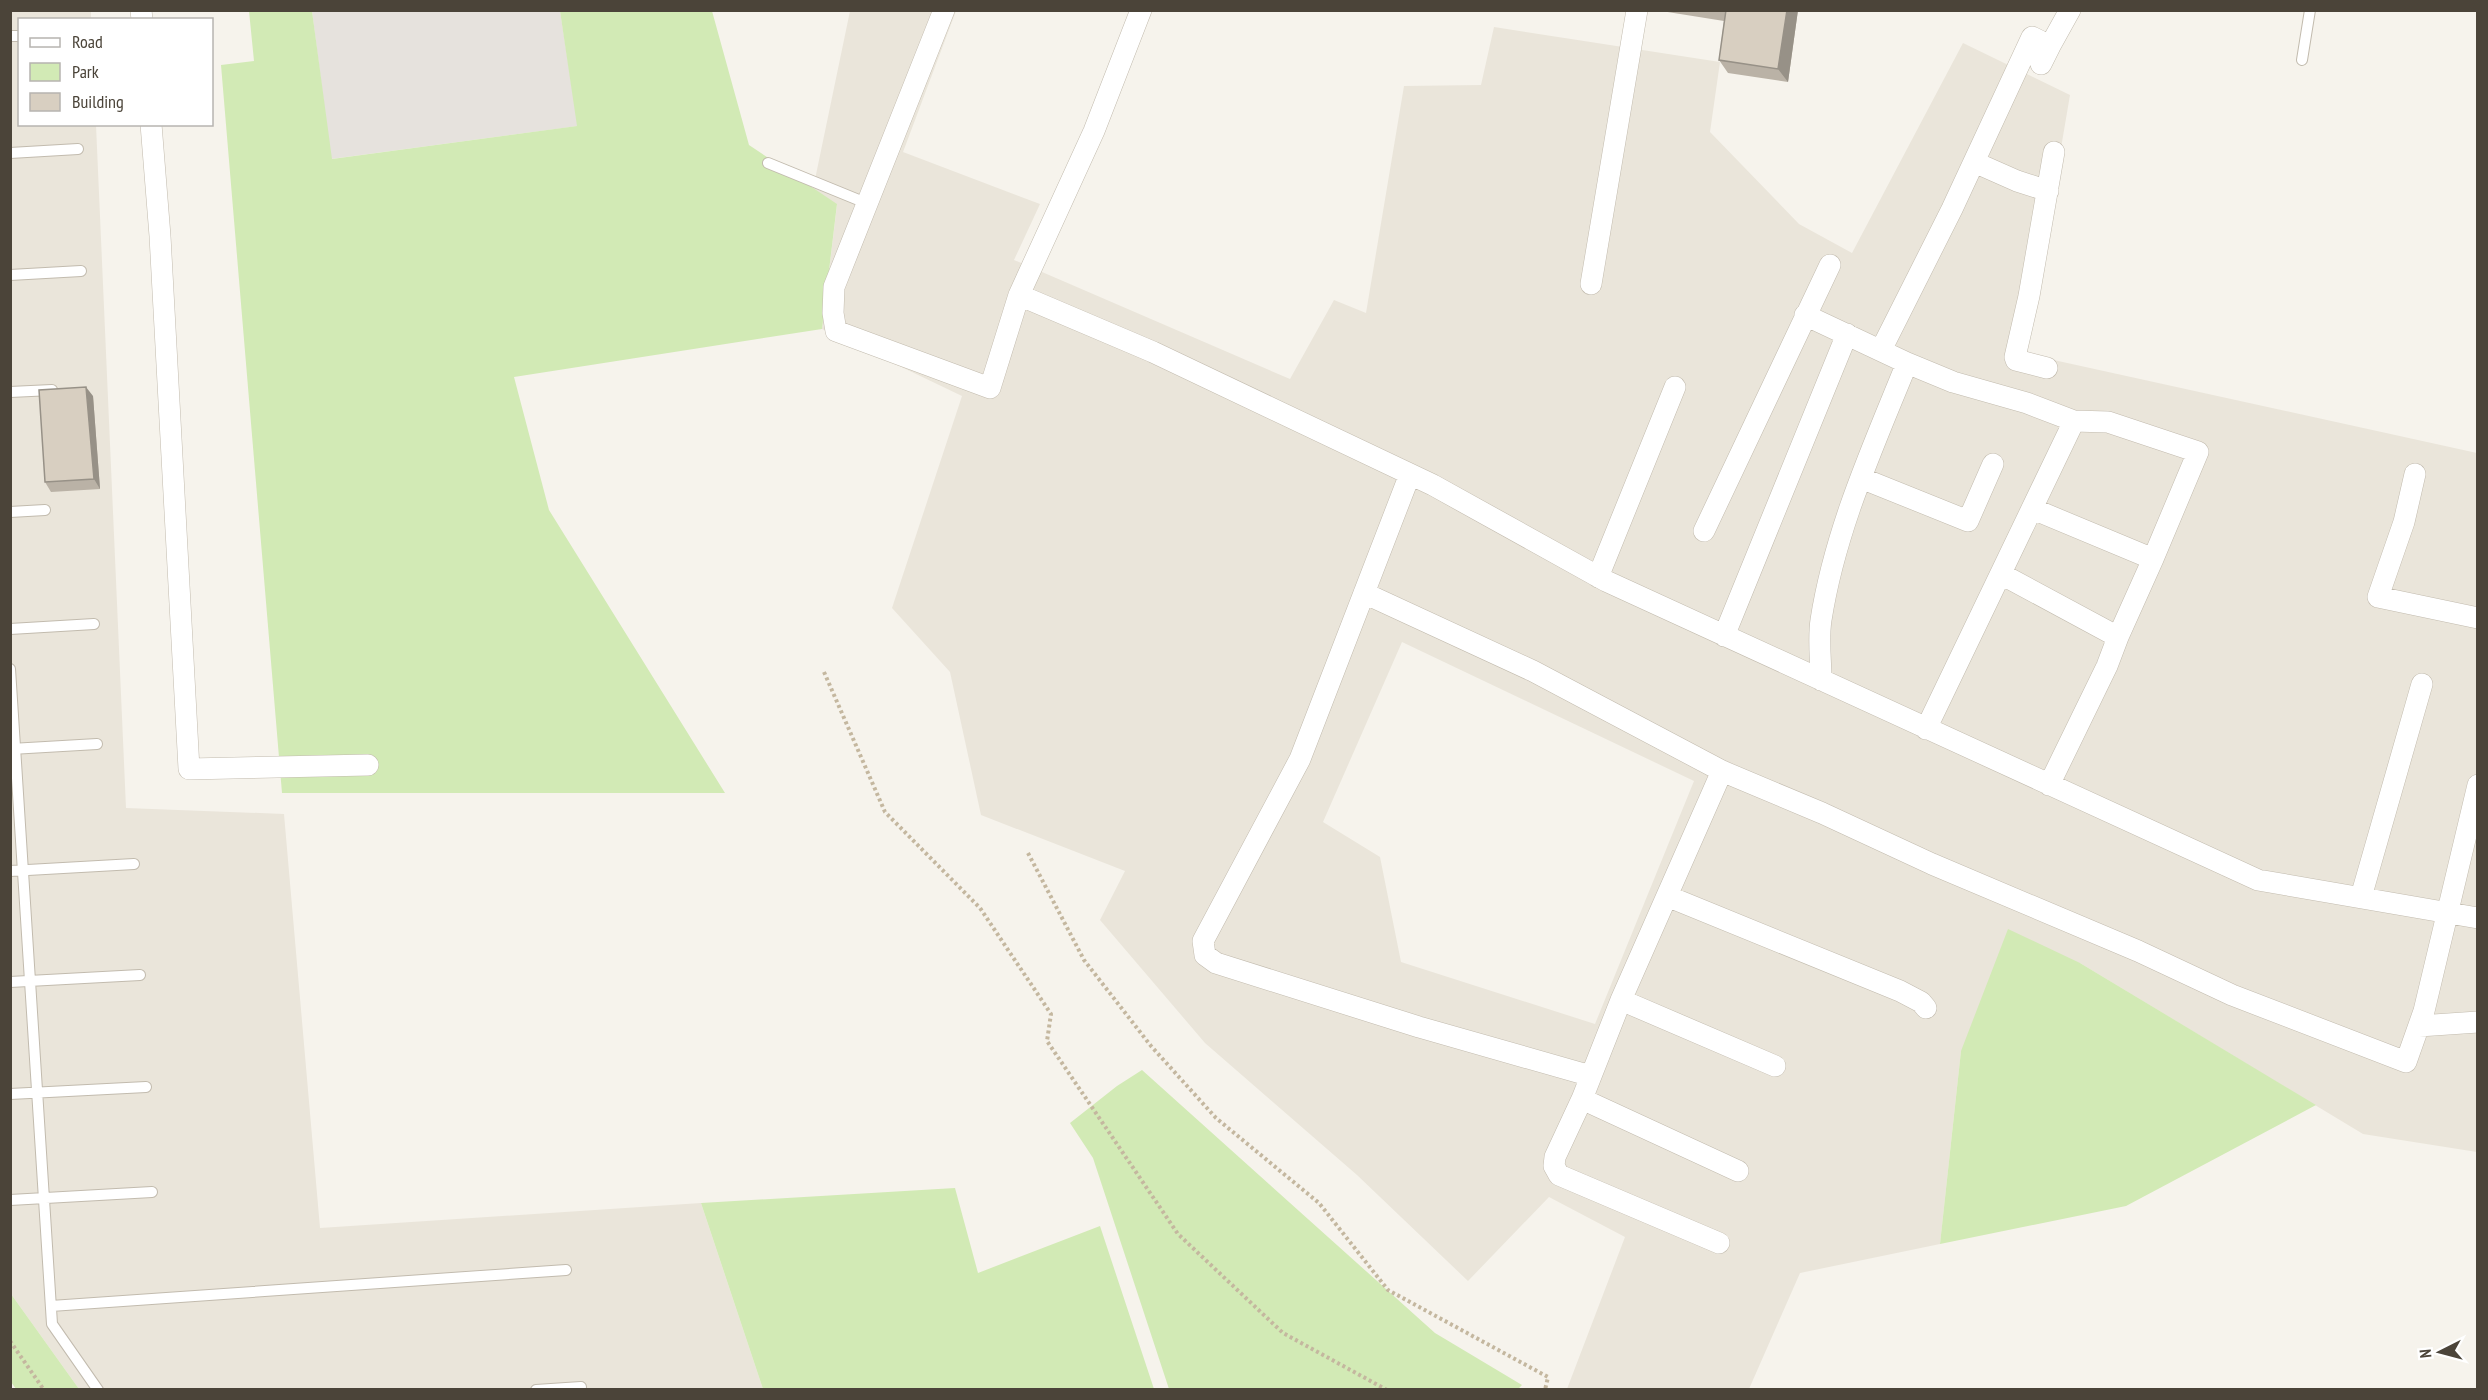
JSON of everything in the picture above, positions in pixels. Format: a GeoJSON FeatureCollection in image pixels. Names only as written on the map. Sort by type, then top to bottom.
{"type":"FeatureCollection","features":[{"type":"Feature","properties":{"kind":"street"},"geometry":{"type":"LineString","coordinates":[[944,10],[834,287],[833,313],[837,331],[990,388],[1019,296],[1094,131],[1141,10]]}},
{"type":"Feature","properties":{"kind":"street"},"geometry":{"type":"LineString","coordinates":[[1591,285],[1637,10]]}},
{"type":"Feature","properties":{"kind":"street"},"geometry":{"type":"LineString","coordinates":[[1881,350],[1974,162],[2032,37],[2046,55],[2070,10]]}},
{"type":"Feature","properties":{"kind":"street"},"geometry":{"type":"LineString","coordinates":[[151,126],[160,236],[189,769],[368,765]]}},
{"type":"Feature","properties":{"kind":"street"},"geometry":{"type":"LineString","coordinates":[[2047,368],[2016,360],[2015,357],[2030,296],[2054,152]]}},
{"type":"Feature","properties":{"kind":"street"},"geometry":{"type":"LineString","coordinates":[[1974,162],[2017,181],[2048,191]]}},
{"type":"Feature","properties":{"kind":"street"},"geometry":{"type":"LineString","coordinates":[[1704,531],[1830,265]]}},
{"type":"Feature","properties":{"kind":"street"},"geometry":{"type":"LineString","coordinates":[[1019,296],[1153,352],[1410,474],[1598,577],[2259,880],[2478,918]]}},
{"type":"Feature","properties":{"kind":"street"},"geometry":{"type":"LineString","coordinates":[[1805,315],[1953,382],[2027,403],[2074,421],[2108,422],[2198,452],[2107,666],[2049,785]]}},
{"type":"Feature","properties":{"kind":"street"},"geometry":{"type":"LineString","coordinates":[[1724,636],[1847,334]]}},
{"type":"Feature","properties":{"kind":"street"},"geometry":{"type":"LineString","coordinates":[[1821,680],[1821,623],[1834,558],[1861,478],[1907,363]]}},
{"type":"Feature","properties":{"kind":"street"},"geometry":{"type":"LineString","coordinates":[[1598,577],[1675,387]]}},
{"type":"Feature","properties":{"kind":"street"},"geometry":{"type":"LineString","coordinates":[[1926,729],[2074,421]]}},
{"type":"Feature","properties":{"kind":"street"},"geometry":{"type":"LineString","coordinates":[[1861,478],[1968,521],[1993,464]]}},
{"type":"Feature","properties":{"kind":"street"},"geometry":{"type":"LineString","coordinates":[[1410,474],[1300,759],[1203,941],[1204,955],[1216,963],[1419,1027],[1591,1076]]}},
{"type":"Feature","properties":{"kind":"street"},"geometry":{"type":"LineString","coordinates":[[2415,474],[2404,522],[2378,597],[2478,618]]}},
{"type":"Feature","properties":{"kind":"street"},"geometry":{"type":"LineString","coordinates":[[2033,509],[2153,558]]}},
{"type":"Feature","properties":{"kind":"street"},"geometry":{"type":"LineString","coordinates":[[2001,574],[2118,637]]}},
{"type":"Feature","properties":{"kind":"street"},"geometry":{"type":"LineString","coordinates":[[1364,593],[1533,671],[1722,771],[1822,813],[1932,864],[2138,951],[2232,995],[2406,1062],[2419,1026],[2449,912],[2478,785]]}},
{"type":"Feature","properties":{"kind":"street"},"geometry":{"type":"LineString","coordinates":[[2361,897],[2422,684]]}},
{"type":"Feature","properties":{"kind":"street"},"geometry":{"type":"LineString","coordinates":[[1719,1243],[1559,1175],[1554,1166],[1555,1157],[1582,1099],[1621,1000],[1722,771]]}},
{"type":"Feature","properties":{"kind":"street"},"geometry":{"type":"LineString","coordinates":[[1667,896],[1900,991],[1921,1002],[1926,1008]]}},
{"type":"Feature","properties":{"kind":"street"},"geometry":{"type":"LineString","coordinates":[[1621,1000],[1774,1066]]}},
{"type":"Feature","properties":{"kind":"street"},"geometry":{"type":"LineString","coordinates":[[2419,1026],[2478,1022]]}},
{"type":"Feature","properties":{"kind":"street"},"geometry":{"type":"LineString","coordinates":[[1582,1099],[1738,1171]]}},
{"type":"Feature","properties":{"kind":"lane"},"geometry":{"type":"LineString","coordinates":[[2302,60],[2310,10]]}},
{"type":"Feature","properties":{"kind":"lane"},"geometry":{"type":"LineString","coordinates":[[10,153],[78,149]]}},
{"type":"Feature","properties":{"kind":"lane"},"geometry":{"type":"LineString","coordinates":[[768,163],[866,203]]}},
{"type":"Feature","properties":{"kind":"lane"},"geometry":{"type":"LineString","coordinates":[[10,275],[81,271]]}},
{"type":"Feature","properties":{"kind":"lane"},"geometry":{"type":"LineString","coordinates":[[10,392],[65,389]]}},
{"type":"Feature","properties":{"kind":"lane"},"geometry":{"type":"LineString","coordinates":[[10,512],[45,510]]}},
{"type":"Feature","properties":{"kind":"lane"},"geometry":{"type":"LineString","coordinates":[[10,629],[94,624]]}},
{"type":"Feature","properties":{"kind":"lane"},"geometry":{"type":"LineString","coordinates":[[10,669],[13,749],[52,1324],[98,1389]]}},
{"type":"Feature","properties":{"kind":"lane"},"geometry":{"type":"LineString","coordinates":[[13,749],[97,744]]}},
{"type":"Feature","properties":{"kind":"lane"},"geometry":{"type":"LineString","coordinates":[[10,871],[134,864]]}},
{"type":"Feature","properties":{"kind":"lane"},"geometry":{"type":"LineString","coordinates":[[10,982],[140,975]]}},
{"type":"Feature","properties":{"kind":"lane"},"geometry":{"type":"LineString","coordinates":[[10,1094],[146,1087]]}},
{"type":"Feature","properties":{"kind":"lane"},"geometry":{"type":"LineString","coordinates":[[10,1200],[152,1192]]}},
{"type":"Feature","properties":{"kind":"lane"},"geometry":{"type":"LineString","coordinates":[[51,1306],[566,1270]]}},
{"type":"Feature","properties":{"kind":"lane"},"geometry":{"type":"LineString","coordinates":[[536,1389],[581,1386]]}},
{"type":"Feature","properties":{"kind":"path"},"geometry":{"type":"LineString","coordinates":[[824,672],[885,812],[980,908],[1051,1014],[1047,1041],[1178,1234],[1283,1333],[1388,1389]]}},
{"type":"Feature","properties":{"kind":"path"},"geometry":{"type":"LineString","coordinates":[[1028,853],[1084,960],[1151,1046],[1216,1118],[1318,1203],[1388,1290],[1548,1377],[1545,1389]]}},
{"type":"Feature","properties":{"kind":"path"},"geometry":{"type":"LineString","coordinates":[[10,1341],[45,1389]]}},
{"type":"Feature","properties":{"kind":"shaded area"},"geometry":{"type":"Polygon","coordinates":[[[10,11],[91,11],[91,18],[18,18],[18,126],[96,126],[126,808],[284,814],[320,1228],[701,1203],[763,1389],[79,1389],[11,1294],[10,11]]]}},
{"type":"Feature","properties":{"kind":"shaded area"},"geometry":{"type":"Polygon","coordinates":[[[312,11],[560,11],[578,126],[331,159],[312,11]]]}},
{"type":"Feature","properties":{"kind":"shaded area"},"geometry":{"type":"Polygon","coordinates":[[[850,11],[956,11],[903,152],[1040,204],[1014,260],[1290,379],[1334,300],[1366,313],[1404,86],[1481,85],[1494,27],[1720,62],[1710,132],[1799,224],[1852,253],[1963,43],[2070,95],[2026,354],[2477,453],[2477,1152],[2363,1134],[2080,963],[1961,1051],[1940,1244],[1800,1273],[1749,1389],[1567,1389],[1625,1237],[1549,1197],[1468,1281],[1357,1175],[1205,1043],[1100,920],[1125,871],[981,815],[950,672],[892,608],[962,396],[822,329],[837,205],[813,189],[850,11]],[[1402,642],[1323,822],[1380,857],[1401,962],[1595,1024],[1694,781],[1402,642]]]}},
{"type":"Feature","properties":{"kind":"green space"},"geometry":{"type":"Polygon","coordinates":[[[249,11],[312,11],[332,159],[577,126],[560,11],[712,11],[749,145],[837,204],[822,329],[514,377],[549,510],[725,793],[282,793],[221,65],[254,61],[249,11]]]}},
{"type":"Feature","properties":{"kind":"green space"},"geometry":{"type":"Polygon","coordinates":[[[2008,929],[2080,963],[2316,1105],[2126,1206],[1940,1244],[1961,1051],[2008,929]]]}},
{"type":"Feature","properties":{"kind":"green space"},"geometry":{"type":"Polygon","coordinates":[[[1142,1070],[1435,1333],[1522,1385],[1517,1390],[1169,1389],[1093,1158],[1070,1123],[1117,1086],[1142,1070]]]}},
{"type":"Feature","properties":{"kind":"green space"},"geometry":{"type":"Polygon","coordinates":[[[955,1188],[978,1273],[1100,1226],[1154,1389],[763,1389],[701,1203],[955,1188]]]}},
{"type":"Feature","properties":{"kind":"green space"},"geometry":{"type":"Polygon","coordinates":[[[10,1294],[79,1389],[16,1389],[11,1382],[10,1294]]]}},
{"type":"Feature","properties":{"kind":"building"},"geometry":{"type":"Polygon","coordinates":[[[1726,10],[1787,10],[1778,69],[1719,60],[1726,10]]]}},
{"type":"Feature","properties":{"kind":"building"},"geometry":{"type":"Polygon","coordinates":[[[86,387],[94,479],[45,482],[39,390],[86,387]]]}}]}
